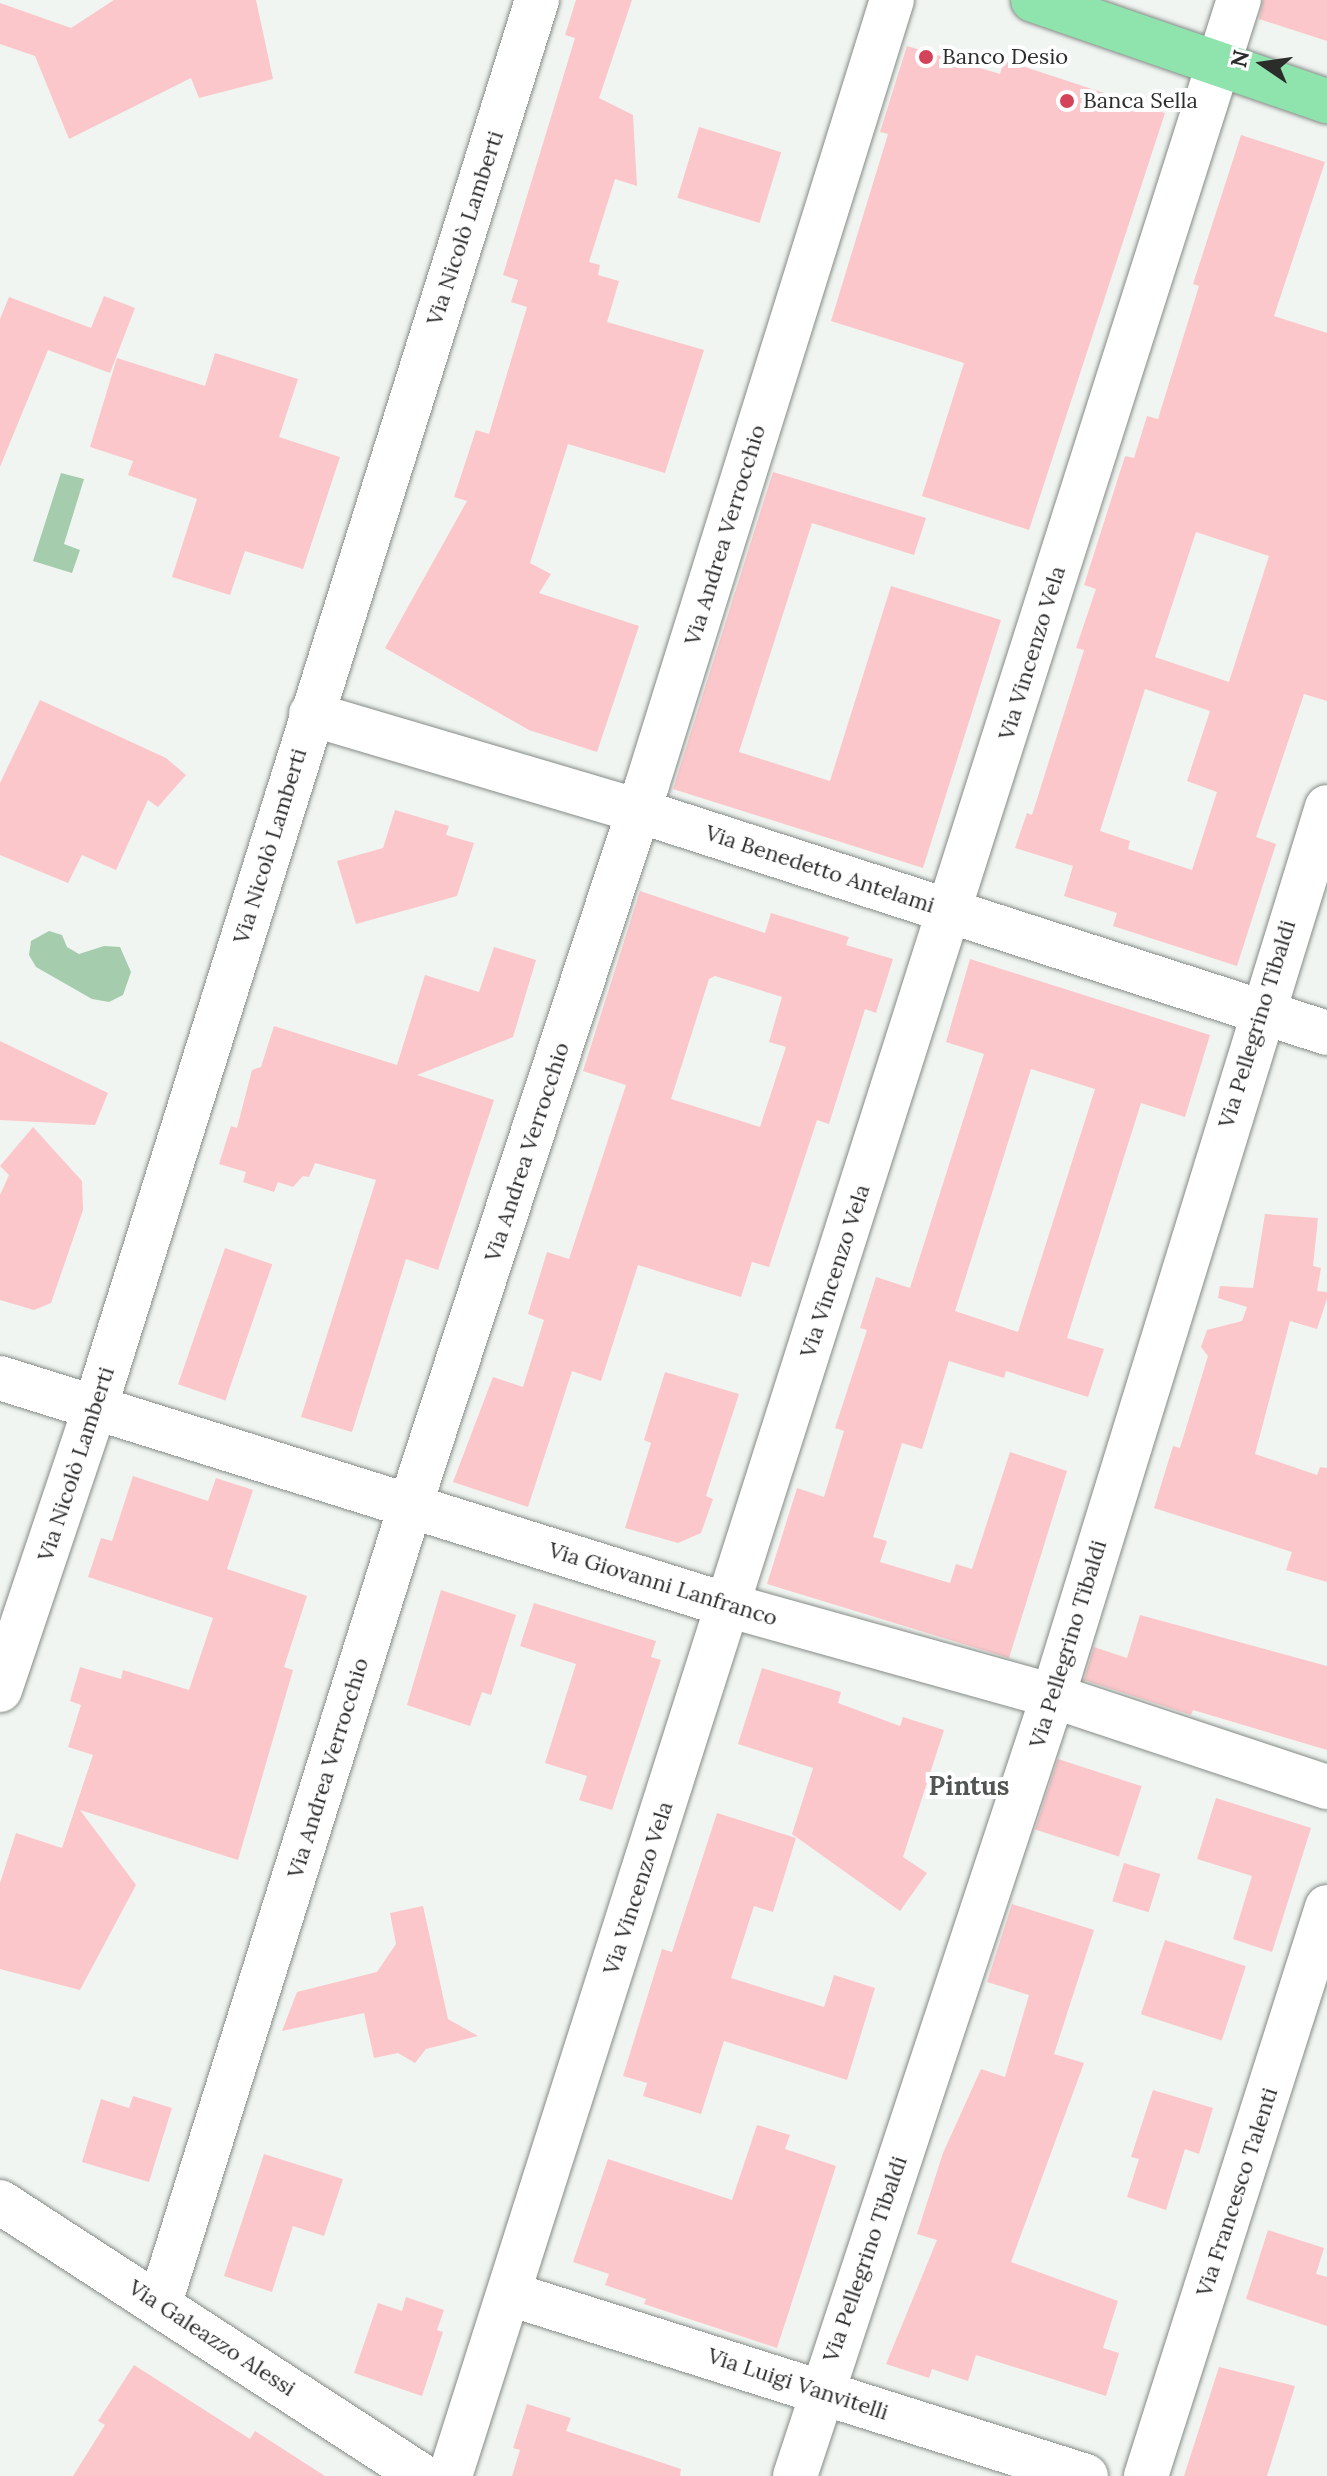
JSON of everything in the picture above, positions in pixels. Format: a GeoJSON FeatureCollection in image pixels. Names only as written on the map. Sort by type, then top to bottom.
{"type":"FeatureCollection","features":[{"type":"Feature","properties":{"kind":"main road"},"geometry":{"type":"LineString","coordinates":[[1033,0],[1327,101]]}},
{"type":"Feature","properties":{"kind":"street","name":"Via Nicolò Lamberti"},"geometry":{"type":"LineString","coordinates":[[0,1690],[95,1408],[537,0]]}},
{"type":"Feature","properties":{"kind":"street","name":"Via Andrea Verrocchio"},"geometry":{"type":"LineString","coordinates":[[160,2303],[410,1506],[639,811],[892,0]]}},
{"type":"Feature","properties":{"kind":"street","name":"Via Vincenzo Vela"},"geometry":{"type":"LineString","coordinates":[[450,2476],[1239,0]]}},
{"type":"Feature","properties":{"kind":"street","name":"Via Benedetto Antelami"},"geometry":{"type":"LineString","coordinates":[[311,714],[639,811],[1327,1033]]}},
{"type":"Feature","properties":{"kind":"street","name":"Via Pellegrino Tibaldi"},"geometry":{"type":"LineString","coordinates":[[795,2476],[1053,1696],[1260,1012],[1327,807]]}},
{"type":"Feature","properties":{"kind":"street","name":"Via Giovanni Lanfranco"},"geometry":{"type":"LineString","coordinates":[[0,1378],[727,1605],[1053,1696],[1327,1787]]}},
{"type":"Feature","properties":{"kind":"street","name":"Via Francesco Talenti"},"geometry":{"type":"LineString","coordinates":[[1146,2476],[1327,1907]]}},
{"type":"Feature","properties":{"kind":"street","name":"Via Galeazzo Alessi"},"geometry":{"type":"LineString","coordinates":[[0,2202],[160,2303],[422,2476]]}},
{"type":"Feature","properties":{"kind":"street","name":"Via Luigi Vanvitelli"},"geometry":{"type":"LineString","coordinates":[[510,2294],[1086,2476]]}},
{"type":"Feature","properties":{"kind":"shaded area"},"geometry":{"type":"Polygon","coordinates":[[[61,473],[84,479],[64,544],[80,550],[72,573],[33,561],[61,473]]]}},
{"type":"Feature","properties":{"kind":"shaded area"},"geometry":{"type":"Polygon","coordinates":[[[49,931],[62,935],[67,947],[79,954],[104,946],[120,947],[131,972],[123,995],[109,1002],[92,999],[36,967],[29,955],[31,941],[49,931]]]}},
{"type":"Feature","properties":{"kind":"building"},"geometry":{"type":"Polygon","coordinates":[[[114,0],[256,0],[273,79],[199,98],[191,78],[69,139],[35,56],[0,44],[0,3],[71,28],[114,0]]]}},
{"type":"Feature","properties":{"kind":"building"},"geometry":{"type":"Polygon","coordinates":[[[576,0],[632,0],[599,98],[633,115],[637,186],[615,179],[589,262],[600,265],[598,275],[619,281],[607,322],[704,350],[665,473],[568,444],[530,563],[551,574],[539,593],[639,626],[597,752],[529,730],[385,648],[467,501],[454,497],[476,430],[489,434],[527,307],[511,302],[518,280],[503,275],[575,38],[565,35],[576,0]]]}},
{"type":"Feature","properties":{"kind":"building"},"geometry":{"type":"Polygon","coordinates":[[[1263,0],[1327,0],[1327,41],[1259,19],[1263,0]]]}},
{"type":"Feature","properties":{"kind":"building"},"geometry":{"type":"Polygon","coordinates":[[[907,46],[1000,74],[1004,60],[1165,113],[1029,530],[922,496],[964,363],[831,321],[888,134],[880,132],[907,46]]]}},
{"type":"Feature","properties":{"kind":"building"},"geometry":{"type":"Polygon","coordinates":[[[699,127],[781,152],[760,223],[677,198],[699,127]]]}},
{"type":"Feature","properties":{"kind":"building"},"geometry":{"type":"Polygon","coordinates":[[[1241,135],[1325,162],[1274,316],[1327,333],[1327,701],[1304,694],[1256,837],[1276,844],[1237,966],[1113,926],[1117,913],[1064,896],[1073,866],[1015,848],[1027,813],[1032,815],[1084,650],[1076,648],[1096,589],[1084,585],[1125,456],[1134,458],[1147,416],[1158,419],[1199,286],[1193,284],[1241,135]],[[1196,532],[1155,657],[1229,682],[1269,556],[1196,532]],[[1145,689],[1100,831],[1130,841],[1128,849],[1192,870],[1217,792],[1187,781],[1210,711],[1145,689]]]}},
{"type":"Feature","properties":{"kind":"building"},"geometry":{"type":"Polygon","coordinates":[[[104,296],[135,308],[110,373],[48,350],[0,467],[0,319],[9,297],[91,328],[104,296]]]}},
{"type":"Feature","properties":{"kind":"building"},"geometry":{"type":"Polygon","coordinates":[[[215,353],[298,379],[279,437],[340,457],[303,569],[245,551],[230,595],[172,577],[197,499],[128,475],[133,461],[90,447],[117,358],[205,386],[215,353]]]}},
{"type":"Feature","properties":{"kind":"building"},"geometry":{"type":"Polygon","coordinates":[[[773,472],[926,518],[914,555],[812,523],[739,752],[830,781],[891,586],[1001,620],[923,868],[673,789],[773,472]]]}},
{"type":"Feature","properties":{"kind":"building"},"geometry":{"type":"Polygon","coordinates":[[[40,700],[166,758],[186,775],[158,807],[148,800],[116,870],[82,855],[68,883],[0,855],[0,783],[40,700]]]}},
{"type":"Feature","properties":{"kind":"building"},"geometry":{"type":"Polygon","coordinates":[[[395,810],[449,826],[446,835],[474,843],[457,896],[356,924],[337,861],[383,848],[395,810]]]}},
{"type":"Feature","properties":{"kind":"building"},"geometry":{"type":"Polygon","coordinates":[[[640,891],[765,933],[771,913],[849,937],[846,945],[893,959],[876,1013],[865,1009],[829,1124],[817,1120],[769,1267],[752,1262],[741,1297],[638,1265],[601,1381],[572,1371],[528,1507],[453,1482],[493,1377],[523,1387],[544,1320],[528,1314],[547,1252],[569,1259],[626,1085],[583,1071],[640,891]],[[715,976],[709,979],[671,1099],[760,1127],[786,1047],[769,1042],[782,997],[715,976]]]}},
{"type":"Feature","properties":{"kind":"building"},"geometry":{"type":"Polygon","coordinates":[[[494,947],[536,960],[513,1037],[417,1075],[494,1100],[438,1270],[406,1259],[352,1432],[301,1417],[376,1180],[315,1163],[309,1177],[303,1176],[293,1187],[278,1182],[274,1192],[243,1182],[246,1172],[219,1164],[231,1126],[237,1128],[252,1070],[261,1067],[274,1026],[397,1065],[425,975],[479,992],[494,947]]]}},
{"type":"Feature","properties":{"kind":"building"},"geometry":{"type":"Polygon","coordinates":[[[970,959],[1210,1035],[1185,1117],[1141,1103],[1067,1338],[1104,1349],[1088,1397],[1006,1371],[1004,1378],[949,1361],[922,1449],[902,1443],[873,1537],[887,1541],[880,1562],[950,1583],[956,1564],[972,1569],[1010,1452],[1067,1471],[1009,1658],[767,1584],[797,1488],[824,1497],[844,1431],[835,1428],[867,1330],[860,1328],[876,1277],[910,1288],[984,1054],[946,1042],[970,959]],[[1031,1069],[955,1311],[1018,1332],[1095,1089],[1031,1069]]]}},
{"type":"Feature","properties":{"kind":"building"},"geometry":{"type":"Polygon","coordinates":[[[0,1041],[108,1093],[95,1125],[0,1120],[0,1041]]]}},
{"type":"Feature","properties":{"kind":"building"},"geometry":{"type":"Polygon","coordinates":[[[33,1127],[82,1181],[83,1210],[51,1303],[34,1310],[0,1300],[0,1195],[9,1175],[0,1166],[33,1127]]]}},
{"type":"Feature","properties":{"kind":"building"},"geometry":{"type":"Polygon","coordinates":[[[1265,1214],[1318,1218],[1313,1266],[1321,1268],[1317,1291],[1327,1292],[1327,1299],[1317,1329],[1290,1321],[1255,1454],[1317,1475],[1320,1467],[1327,1468],[1327,1582],[1286,1570],[1292,1552],[1154,1508],[1173,1446],[1180,1448],[1208,1356],[1201,1347],[1207,1330],[1242,1321],[1247,1307],[1218,1298],[1220,1286],[1253,1288],[1265,1214]]]}},
{"type":"Feature","properties":{"kind":"building"},"geometry":{"type":"Polygon","coordinates":[[[225,1248],[272,1264],[225,1400],[178,1384],[225,1248]]]}},
{"type":"Feature","properties":{"kind":"building"},"geometry":{"type":"Polygon","coordinates":[[[665,1372],[739,1394],[706,1496],[713,1499],[701,1533],[678,1543],[625,1528],[651,1443],[644,1440],[665,1372]]]}},
{"type":"Feature","properties":{"kind":"building"},"geometry":{"type":"Polygon","coordinates":[[[133,1476],[208,1501],[216,1478],[253,1490],[227,1569],[307,1596],[284,1667],[293,1670],[238,1860],[80,1810],[136,1885],[80,1990],[0,1969],[0,1883],[16,1833],[62,1848],[93,1755],[68,1747],[81,1705],[70,1701],[80,1667],[121,1679],[123,1670],[189,1690],[213,1618],[88,1577],[101,1538],[112,1541],[133,1476]]]}},
{"type":"Feature","properties":{"kind":"building"},"geometry":{"type":"Polygon","coordinates":[[[441,1590],[516,1615],[491,1695],[482,1692],[470,1726],[407,1705],[441,1590]]]}},
{"type":"Feature","properties":{"kind":"building"},"geometry":{"type":"Polygon","coordinates":[[[534,1603],[656,1641],[651,1657],[661,1660],[612,1810],[579,1800],[587,1776],[545,1763],[576,1664],[520,1646],[534,1603]]]}},
{"type":"Feature","properties":{"kind":"building"},"geometry":{"type":"Polygon","coordinates":[[[1140,1615],[1327,1666],[1327,1750],[1193,1710],[1191,1715],[1084,1680],[1094,1647],[1127,1658],[1140,1615]]]}},
{"type":"Feature","properties":{"kind":"building"},"geometry":{"type":"Polygon","coordinates":[[[762,1668],[841,1692],[838,1703],[900,1726],[903,1717],[944,1730],[903,1857],[927,1873],[900,1911],[792,1834],[813,1768],[738,1744],[762,1668]]]}},
{"type":"Feature","properties":{"kind":"building"},"geometry":{"type":"Polygon","coordinates":[[[1058,1759],[1142,1786],[1119,1857],[1035,1829],[1058,1759]]]}},
{"type":"Feature","properties":{"kind":"building"},"geometry":{"type":"Polygon","coordinates":[[[1216,1798],[1311,1828],[1272,1952],[1233,1939],[1252,1876],[1197,1859],[1216,1798]]]}},
{"type":"Feature","properties":{"kind":"building"},"geometry":{"type":"Polygon","coordinates":[[[717,1813],[796,1838],[773,1912],[754,1906],[731,1978],[824,2007],[834,1975],[875,1988],[847,2080],[724,2041],[701,2114],[643,2096],[647,2083],[623,2076],[662,1949],[672,1952],[717,1813]]]}},
{"type":"Feature","properties":{"kind":"building"},"geometry":{"type":"Polygon","coordinates":[[[1124,1863],[1160,1874],[1149,1912],[1112,1901],[1124,1863]]]}},
{"type":"Feature","properties":{"kind":"building"},"geometry":{"type":"Polygon","coordinates":[[[1012,1904],[1094,1930],[1054,2054],[1084,2063],[1011,2262],[1118,2301],[1103,2348],[1119,2353],[1106,2396],[976,2355],[968,2381],[932,2369],[929,2378],[886,2364],[937,2240],[917,2234],[943,2153],[981,2069],[1005,2077],[1029,1995],[987,1982],[1012,1904]]]}},
{"type":"Feature","properties":{"kind":"building"},"geometry":{"type":"Polygon","coordinates":[[[423,1906],[448,2019],[478,2036],[426,2049],[415,2063],[398,2053],[374,2058],[364,2013],[282,2031],[297,1992],[377,1972],[396,1944],[390,1913],[423,1906]]]}},
{"type":"Feature","properties":{"kind":"building"},"geometry":{"type":"Polygon","coordinates":[[[1165,1940],[1246,1966],[1222,2040],[1141,2014],[1165,1940]]]}},
{"type":"Feature","properties":{"kind":"building"},"geometry":{"type":"Polygon","coordinates":[[[1153,2090],[1213,2108],[1199,2154],[1185,2149],[1166,2210],[1127,2197],[1139,2159],[1131,2157],[1153,2090]]]}},
{"type":"Feature","properties":{"kind":"building"},"geometry":{"type":"Polygon","coordinates":[[[133,2096],[172,2108],[149,2182],[82,2162],[101,2099],[129,2108],[133,2096]]]}},
{"type":"Feature","properties":{"kind":"building"},"geometry":{"type":"Polygon","coordinates":[[[757,2125],[790,2135],[785,2149],[836,2166],[777,2348],[644,2304],[646,2299],[605,2285],[609,2274],[573,2262],[608,2159],[732,2200],[757,2125]]]}},
{"type":"Feature","properties":{"kind":"building"},"geometry":{"type":"Polygon","coordinates":[[[264,2154],[343,2179],[324,2236],[293,2226],[272,2292],[224,2276],[264,2154]]]}},
{"type":"Feature","properties":{"kind":"building"},"geometry":{"type":"Polygon","coordinates":[[[1268,2230],[1324,2248],[1316,2274],[1327,2277],[1327,2326],[1246,2299],[1268,2230]]]}},
{"type":"Feature","properties":{"kind":"building"},"geometry":{"type":"Polygon","coordinates":[[[406,2297],[444,2310],[437,2330],[443,2332],[422,2396],[354,2373],[378,2303],[402,2311],[406,2297]]]}},
{"type":"Feature","properties":{"kind":"building"},"geometry":{"type":"Polygon","coordinates":[[[134,2365],[250,2439],[255,2431],[325,2476],[73,2476],[105,2425],[98,2421],[134,2365]]]}},
{"type":"Feature","properties":{"kind":"building"},"geometry":{"type":"Polygon","coordinates":[[[1219,2367],[1295,2386],[1267,2476],[1184,2476],[1219,2367]]]}},
{"type":"Feature","properties":{"kind":"building"},"geometry":{"type":"Polygon","coordinates":[[[527,2404],[571,2418],[566,2431],[681,2469],[680,2476],[512,2476],[520,2450],[513,2448],[527,2404]]]}},
{"type":"Feature","properties":{"kind":"place","name":"Banco Desio"},"geometry":{"type":"Point","coordinates":[926,57]}},
{"type":"Feature","properties":{"kind":"place","name":"Banca Sella"},"geometry":{"type":"Point","coordinates":[1067,101]}},
{"type":"Feature","properties":{"kind":"district","name":"Pintus"},"geometry":{"type":"Point","coordinates":[969,1786]}}]}
